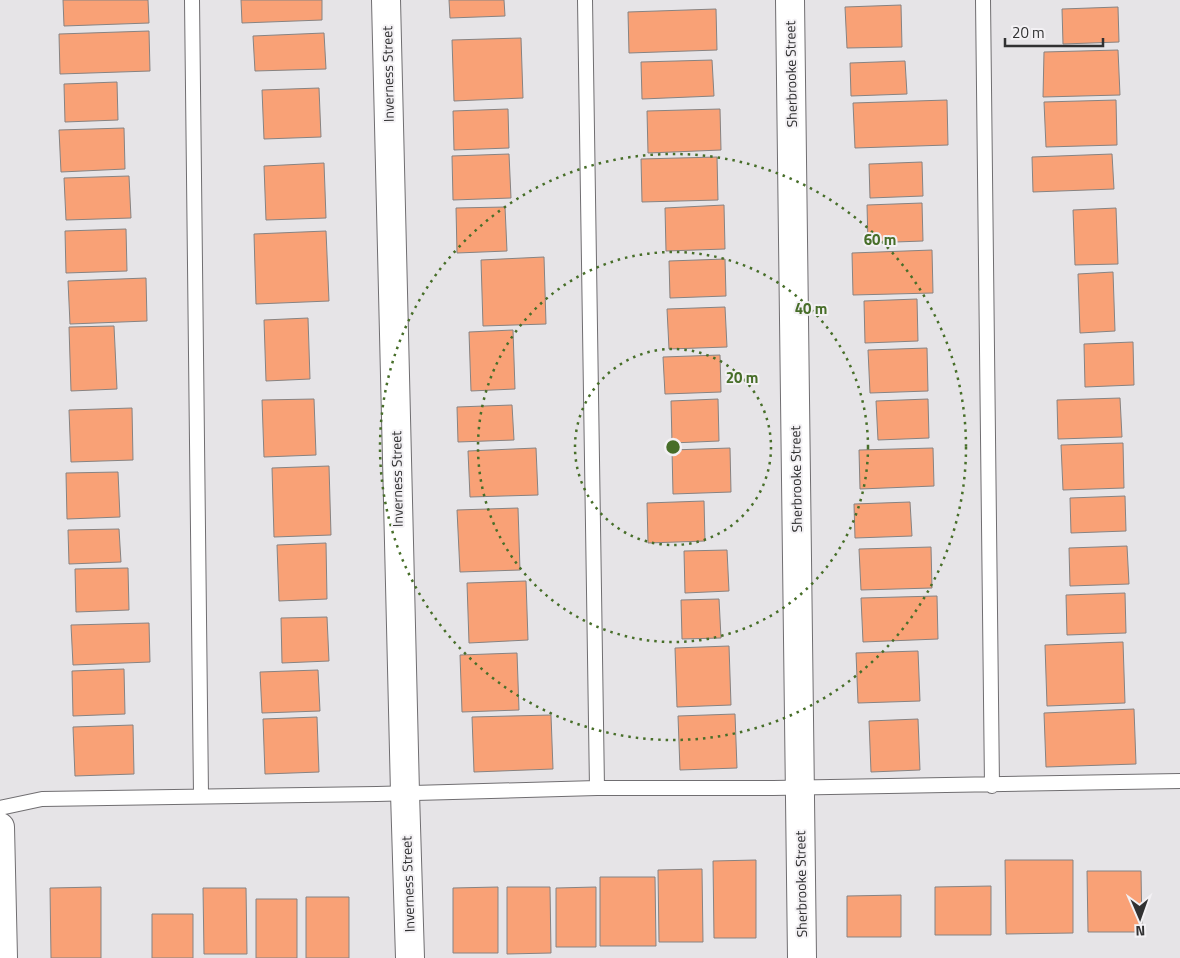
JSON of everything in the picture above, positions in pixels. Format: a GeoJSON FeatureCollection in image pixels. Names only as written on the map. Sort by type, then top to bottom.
{"type":"FeatureCollection","features":[{"type":"Feature","properties":{"kind":"street","name":"Inverness Street"},"geometry":{"type":"LineString","coordinates":[[386,0],[410,958]]}},
{"type":"Feature","properties":{"kind":"street","name":"Sherbrooke Street"},"geometry":{"type":"LineString","coordinates":[[790,0],[802,958]]}},
{"type":"Feature","properties":{"kind":"street"},"geometry":{"type":"LineString","coordinates":[[0,826],[3,958]]}},
{"type":"Feature","properties":{"kind":"lane"},"geometry":{"type":"LineString","coordinates":[[192,0],[201,795]]}},
{"type":"Feature","properties":{"kind":"lane"},"geometry":{"type":"LineString","coordinates":[[585,0],[597,788]]}},
{"type":"Feature","properties":{"kind":"lane"},"geometry":{"type":"LineString","coordinates":[[983,0],[992,786]]}},
{"type":"Feature","properties":{"kind":"lane"},"geometry":{"type":"LineString","coordinates":[[0,808],[42,799],[201,795],[405,793],[597,788],[992,786],[1180,781]]}},
{"type":"Feature","properties":{"kind":"building"},"geometry":{"type":"Polygon","coordinates":[[[63,0],[148,0],[149,23],[64,26],[63,0]]]}},
{"type":"Feature","properties":{"kind":"building"},"geometry":{"type":"Polygon","coordinates":[[[241,0],[322,0],[322,20],[242,23],[241,0]]]}},
{"type":"Feature","properties":{"kind":"building"},"geometry":{"type":"Polygon","coordinates":[[[449,0],[504,0],[505,16],[450,18],[449,0]]]}},
{"type":"Feature","properties":{"kind":"building"},"geometry":{"type":"Polygon","coordinates":[[[901,5],[902,47],[847,48],[845,7],[901,5]]]}},
{"type":"Feature","properties":{"kind":"building"},"geometry":{"type":"Polygon","coordinates":[[[1118,7],[1119,42],[1063,44],[1062,9],[1118,7]]]}},
{"type":"Feature","properties":{"kind":"building"},"geometry":{"type":"Polygon","coordinates":[[[716,9],[717,50],[629,53],[628,12],[716,9]]]}},
{"type":"Feature","properties":{"kind":"building"},"geometry":{"type":"Polygon","coordinates":[[[149,31],[150,71],[60,74],[59,34],[149,31]]]}},
{"type":"Feature","properties":{"kind":"building"},"geometry":{"type":"Polygon","coordinates":[[[324,33],[326,69],[255,71],[253,36],[324,33]]]}},
{"type":"Feature","properties":{"kind":"building"},"geometry":{"type":"Polygon","coordinates":[[[521,38],[523,98],[454,101],[452,40],[521,38]]]}},
{"type":"Feature","properties":{"kind":"building"},"geometry":{"type":"Polygon","coordinates":[[[1118,50],[1120,95],[1043,97],[1044,52],[1118,50]]]}},
{"type":"Feature","properties":{"kind":"building"},"geometry":{"type":"Polygon","coordinates":[[[712,60],[714,96],[642,99],[641,62],[712,60]]]}},
{"type":"Feature","properties":{"kind":"building"},"geometry":{"type":"Polygon","coordinates":[[[905,61],[907,94],[851,96],[850,63],[905,61]]]}},
{"type":"Feature","properties":{"kind":"building"},"geometry":{"type":"Polygon","coordinates":[[[117,82],[118,120],[65,122],[64,84],[117,82]]]}},
{"type":"Feature","properties":{"kind":"building"},"geometry":{"type":"Polygon","coordinates":[[[319,88],[321,137],[264,139],[262,90],[319,88]]]}},
{"type":"Feature","properties":{"kind":"building"},"geometry":{"type":"Polygon","coordinates":[[[947,100],[948,145],[855,148],[853,103],[947,100]]]}},
{"type":"Feature","properties":{"kind":"building"},"geometry":{"type":"Polygon","coordinates":[[[1116,100],[1117,145],[1046,147],[1044,102],[1116,100]]]}},
{"type":"Feature","properties":{"kind":"building"},"geometry":{"type":"Polygon","coordinates":[[[508,109],[509,148],[454,150],[453,111],[508,109]]]}},
{"type":"Feature","properties":{"kind":"building"},"geometry":{"type":"Polygon","coordinates":[[[720,109],[721,150],[648,153],[647,111],[720,109]]]}},
{"type":"Feature","properties":{"kind":"building"},"geometry":{"type":"Polygon","coordinates":[[[124,128],[125,169],[61,172],[59,130],[124,128]]]}},
{"type":"Feature","properties":{"kind":"building"},"geometry":{"type":"Polygon","coordinates":[[[509,154],[511,198],[453,200],[452,156],[509,154]]]}},
{"type":"Feature","properties":{"kind":"building"},"geometry":{"type":"Polygon","coordinates":[[[1112,154],[1114,189],[1033,192],[1032,157],[1112,154]]]}},
{"type":"Feature","properties":{"kind":"building"},"geometry":{"type":"Polygon","coordinates":[[[717,157],[718,200],[642,202],[641,159],[717,157]]]}},
{"type":"Feature","properties":{"kind":"building"},"geometry":{"type":"Polygon","coordinates":[[[922,162],[923,196],[870,198],[869,164],[922,162]]]}},
{"type":"Feature","properties":{"kind":"building"},"geometry":{"type":"Polygon","coordinates":[[[324,163],[326,218],[266,220],[264,166],[324,163]]]}},
{"type":"Feature","properties":{"kind":"building"},"geometry":{"type":"Polygon","coordinates":[[[129,176],[131,218],[66,220],[64,178],[129,176]]]}},
{"type":"Feature","properties":{"kind":"building"},"geometry":{"type":"Polygon","coordinates":[[[922,203],[923,241],[868,243],[867,205],[922,203]]]}},
{"type":"Feature","properties":{"kind":"building"},"geometry":{"type":"Polygon","coordinates":[[[724,205],[725,249],[666,251],[665,208],[724,205]]]}},
{"type":"Feature","properties":{"kind":"building"},"geometry":{"type":"Polygon","coordinates":[[[505,207],[507,251],[457,253],[456,208],[505,207]]]}},
{"type":"Feature","properties":{"kind":"building"},"geometry":{"type":"Polygon","coordinates":[[[1116,208],[1118,264],[1075,265],[1073,210],[1116,208]]]}},
{"type":"Feature","properties":{"kind":"building"},"geometry":{"type":"Polygon","coordinates":[[[126,229],[127,271],[66,273],[65,231],[126,229]]]}},
{"type":"Feature","properties":{"kind":"building"},"geometry":{"type":"Polygon","coordinates":[[[326,231],[329,301],[256,304],[254,234],[326,231]]]}},
{"type":"Feature","properties":{"kind":"building"},"geometry":{"type":"Polygon","coordinates":[[[932,250],[933,293],[853,295],[852,253],[932,250]]]}},
{"type":"Feature","properties":{"kind":"building"},"geometry":{"type":"Polygon","coordinates":[[[544,257],[546,324],[483,326],[481,260],[544,257]]]}},
{"type":"Feature","properties":{"kind":"building"},"geometry":{"type":"Polygon","coordinates":[[[725,259],[726,296],[670,298],[669,261],[725,259]]]}},
{"type":"Feature","properties":{"kind":"building"},"geometry":{"type":"Polygon","coordinates":[[[1113,272],[1115,331],[1080,333],[1078,274],[1113,272]]]}},
{"type":"Feature","properties":{"kind":"building"},"geometry":{"type":"Polygon","coordinates":[[[146,278],[147,321],[70,324],[68,281],[146,278]]]}},
{"type":"Feature","properties":{"kind":"building"},"geometry":{"type":"Polygon","coordinates":[[[917,299],[918,341],[865,343],[864,301],[917,299]]]}},
{"type":"Feature","properties":{"kind":"building"},"geometry":{"type":"Polygon","coordinates":[[[725,307],[727,347],[669,349],[667,309],[725,307]]]}},
{"type":"Feature","properties":{"kind":"building"},"geometry":{"type":"Polygon","coordinates":[[[308,318],[310,379],[266,381],[264,320],[308,318]]]}},
{"type":"Feature","properties":{"kind":"building"},"geometry":{"type":"Polygon","coordinates":[[[114,326],[117,389],[71,391],[69,327],[114,326]]]}},
{"type":"Feature","properties":{"kind":"building"},"geometry":{"type":"Polygon","coordinates":[[[513,330],[515,389],[471,391],[469,332],[513,330]]]}},
{"type":"Feature","properties":{"kind":"building"},"geometry":{"type":"Polygon","coordinates":[[[1133,342],[1134,385],[1085,387],[1084,344],[1133,342]]]}},
{"type":"Feature","properties":{"kind":"building"},"geometry":{"type":"Polygon","coordinates":[[[927,348],[928,391],[870,393],[868,350],[927,348]]]}},
{"type":"Feature","properties":{"kind":"building"},"geometry":{"type":"Polygon","coordinates":[[[720,355],[721,392],[665,394],[663,357],[720,355]]]}},
{"type":"Feature","properties":{"kind":"building"},"geometry":{"type":"Polygon","coordinates":[[[1120,398],[1122,437],[1058,439],[1057,400],[1120,398]]]}},
{"type":"Feature","properties":{"kind":"building"},"geometry":{"type":"Polygon","coordinates":[[[314,399],[316,455],[264,457],[262,400],[314,399]]]}},
{"type":"Feature","properties":{"kind":"building"},"geometry":{"type":"Polygon","coordinates":[[[718,399],[719,441],[672,443],[671,401],[718,399]]]}},
{"type":"Feature","properties":{"kind":"building"},"geometry":{"type":"Polygon","coordinates":[[[928,399],[929,438],[878,440],[876,401],[928,399]]]}},
{"type":"Feature","properties":{"kind":"building"},"geometry":{"type":"Polygon","coordinates":[[[512,405],[514,440],[458,442],[457,407],[512,405]]]}},
{"type":"Feature","properties":{"kind":"building"},"geometry":{"type":"Polygon","coordinates":[[[132,408],[133,460],[71,462],[69,410],[132,408]]]}},
{"type":"Feature","properties":{"kind":"building"},"geometry":{"type":"Polygon","coordinates":[[[1123,443],[1124,488],[1063,490],[1061,445],[1123,443]]]}},
{"type":"Feature","properties":{"kind":"building"},"geometry":{"type":"Polygon","coordinates":[[[536,448],[538,495],[470,497],[468,451],[536,448]]]}},
{"type":"Feature","properties":{"kind":"building"},"geometry":{"type":"Polygon","coordinates":[[[730,448],[731,492],[673,494],[672,450],[730,448]]]}},
{"type":"Feature","properties":{"kind":"building"},"geometry":{"type":"Polygon","coordinates":[[[933,448],[934,486],[860,489],[859,450],[933,448]]]}},
{"type":"Feature","properties":{"kind":"building"},"geometry":{"type":"Polygon","coordinates":[[[329,466],[331,535],[274,537],[272,468],[329,466]]]}},
{"type":"Feature","properties":{"kind":"building"},"geometry":{"type":"Polygon","coordinates":[[[118,472],[120,517],[67,519],[66,473],[118,472]]]}},
{"type":"Feature","properties":{"kind":"building"},"geometry":{"type":"Polygon","coordinates":[[[1125,496],[1126,531],[1071,533],[1070,498],[1125,496]]]}},
{"type":"Feature","properties":{"kind":"building"},"geometry":{"type":"Polygon","coordinates":[[[704,501],[705,541],[648,543],[647,503],[704,501]]]}},
{"type":"Feature","properties":{"kind":"building"},"geometry":{"type":"Polygon","coordinates":[[[910,502],[912,536],[855,538],[854,504],[910,502]]]}},
{"type":"Feature","properties":{"kind":"building"},"geometry":{"type":"Polygon","coordinates":[[[518,508],[520,570],[460,572],[457,510],[518,508]]]}},
{"type":"Feature","properties":{"kind":"building"},"geometry":{"type":"Polygon","coordinates":[[[119,529],[121,562],[69,564],[68,530],[119,529]]]}},
{"type":"Feature","properties":{"kind":"building"},"geometry":{"type":"Polygon","coordinates":[[[326,543],[327,599],[279,601],[277,545],[326,543]]]}},
{"type":"Feature","properties":{"kind":"building"},"geometry":{"type":"Polygon","coordinates":[[[1127,546],[1129,584],[1070,586],[1069,548],[1127,546]]]}},
{"type":"Feature","properties":{"kind":"building"},"geometry":{"type":"Polygon","coordinates":[[[931,547],[932,588],[861,590],[859,549],[931,547]]]}},
{"type":"Feature","properties":{"kind":"building"},"geometry":{"type":"Polygon","coordinates":[[[727,550],[729,591],[685,593],[684,551],[727,550]]]}},
{"type":"Feature","properties":{"kind":"building"},"geometry":{"type":"Polygon","coordinates":[[[128,568],[129,610],[76,612],[75,569],[128,568]]]}},
{"type":"Feature","properties":{"kind":"building"},"geometry":{"type":"Polygon","coordinates":[[[526,581],[528,640],[469,643],[467,583],[526,581]]]}},
{"type":"Feature","properties":{"kind":"building"},"geometry":{"type":"Polygon","coordinates":[[[1125,593],[1126,633],[1067,635],[1066,595],[1125,593]]]}},
{"type":"Feature","properties":{"kind":"building"},"geometry":{"type":"Polygon","coordinates":[[[937,596],[938,639],[863,642],[861,598],[937,596]]]}},
{"type":"Feature","properties":{"kind":"building"},"geometry":{"type":"Polygon","coordinates":[[[719,599],[721,638],[682,639],[681,600],[719,599]]]}},
{"type":"Feature","properties":{"kind":"building"},"geometry":{"type":"Polygon","coordinates":[[[327,617],[329,661],[282,663],[281,618],[327,617]]]}},
{"type":"Feature","properties":{"kind":"building"},"geometry":{"type":"Polygon","coordinates":[[[149,623],[150,662],[73,665],[71,625],[149,623]]]}},
{"type":"Feature","properties":{"kind":"building"},"geometry":{"type":"Polygon","coordinates":[[[1123,642],[1125,703],[1047,706],[1045,645],[1123,642]]]}},
{"type":"Feature","properties":{"kind":"building"},"geometry":{"type":"Polygon","coordinates":[[[729,646],[731,705],[677,707],[675,648],[729,646]]]}},
{"type":"Feature","properties":{"kind":"building"},"geometry":{"type":"Polygon","coordinates":[[[918,651],[920,701],[858,703],[856,653],[918,651]]]}},
{"type":"Feature","properties":{"kind":"building"},"geometry":{"type":"Polygon","coordinates":[[[517,653],[519,710],[462,712],[460,655],[517,653]]]}},
{"type":"Feature","properties":{"kind":"building"},"geometry":{"type":"Polygon","coordinates":[[[124,669],[125,714],[73,716],[72,671],[124,669]]]}},
{"type":"Feature","properties":{"kind":"building"},"geometry":{"type":"Polygon","coordinates":[[[318,670],[320,711],[262,713],[260,672],[318,670]]]}},
{"type":"Feature","properties":{"kind":"building"},"geometry":{"type":"Polygon","coordinates":[[[1134,709],[1136,764],[1046,767],[1044,713],[1134,709]]]}},
{"type":"Feature","properties":{"kind":"building"},"geometry":{"type":"Polygon","coordinates":[[[735,714],[737,768],[680,770],[678,716],[735,714]]]}},
{"type":"Feature","properties":{"kind":"building"},"geometry":{"type":"Polygon","coordinates":[[[551,715],[553,769],[474,772],[472,717],[551,715]]]}},
{"type":"Feature","properties":{"kind":"building"},"geometry":{"type":"Polygon","coordinates":[[[317,717],[319,772],[265,774],[263,719],[317,717]]]}},
{"type":"Feature","properties":{"kind":"building"},"geometry":{"type":"Polygon","coordinates":[[[918,719],[920,770],[871,772],[869,721],[918,719]]]}},
{"type":"Feature","properties":{"kind":"building"},"geometry":{"type":"Polygon","coordinates":[[[133,725],[134,774],[75,776],[73,727],[133,725]]]}},
{"type":"Feature","properties":{"kind":"building"},"geometry":{"type":"Polygon","coordinates":[[[756,860],[756,938],[714,938],[713,861],[756,860]]]}},
{"type":"Feature","properties":{"kind":"building"},"geometry":{"type":"Polygon","coordinates":[[[1005,860],[1073,860],[1073,933],[1006,934],[1005,860]]]}},
{"type":"Feature","properties":{"kind":"building"},"geometry":{"type":"Polygon","coordinates":[[[702,869],[703,942],[659,942],[658,870],[702,869]]]}},
{"type":"Feature","properties":{"kind":"building"},"geometry":{"type":"Polygon","coordinates":[[[1087,871],[1141,871],[1142,932],[1088,932],[1087,871]]]}},
{"type":"Feature","properties":{"kind":"building"},"geometry":{"type":"Polygon","coordinates":[[[600,877],[655,877],[656,946],[600,946],[600,877]]]}},
{"type":"Feature","properties":{"kind":"building"},"geometry":{"type":"Polygon","coordinates":[[[991,886],[991,935],[935,935],[935,887],[991,886]]]}},
{"type":"Feature","properties":{"kind":"building"},"geometry":{"type":"Polygon","coordinates":[[[101,887],[101,958],[51,958],[50,888],[101,887]]]}},
{"type":"Feature","properties":{"kind":"building"},"geometry":{"type":"Polygon","coordinates":[[[498,887],[498,953],[453,953],[453,888],[498,887]]]}},
{"type":"Feature","properties":{"kind":"building"},"geometry":{"type":"Polygon","coordinates":[[[507,887],[550,887],[551,953],[507,954],[507,887]]]}},
{"type":"Feature","properties":{"kind":"building"},"geometry":{"type":"Polygon","coordinates":[[[596,887],[596,947],[556,947],[556,888],[596,887]]]}},
{"type":"Feature","properties":{"kind":"building"},"geometry":{"type":"Polygon","coordinates":[[[203,888],[246,888],[247,954],[204,954],[203,888]]]}},
{"type":"Feature","properties":{"kind":"building"},"geometry":{"type":"Polygon","coordinates":[[[901,895],[901,937],[847,937],[847,896],[901,895]]]}},
{"type":"Feature","properties":{"kind":"building"},"geometry":{"type":"Polygon","coordinates":[[[306,897],[349,897],[349,958],[306,958],[306,897]]]}},
{"type":"Feature","properties":{"kind":"building"},"geometry":{"type":"Polygon","coordinates":[[[256,899],[297,899],[297,958],[256,958],[256,899]]]}},
{"type":"Feature","properties":{"kind":"building"},"geometry":{"type":"Polygon","coordinates":[[[152,914],[193,914],[193,958],[152,958],[152,914]]]}}]}
